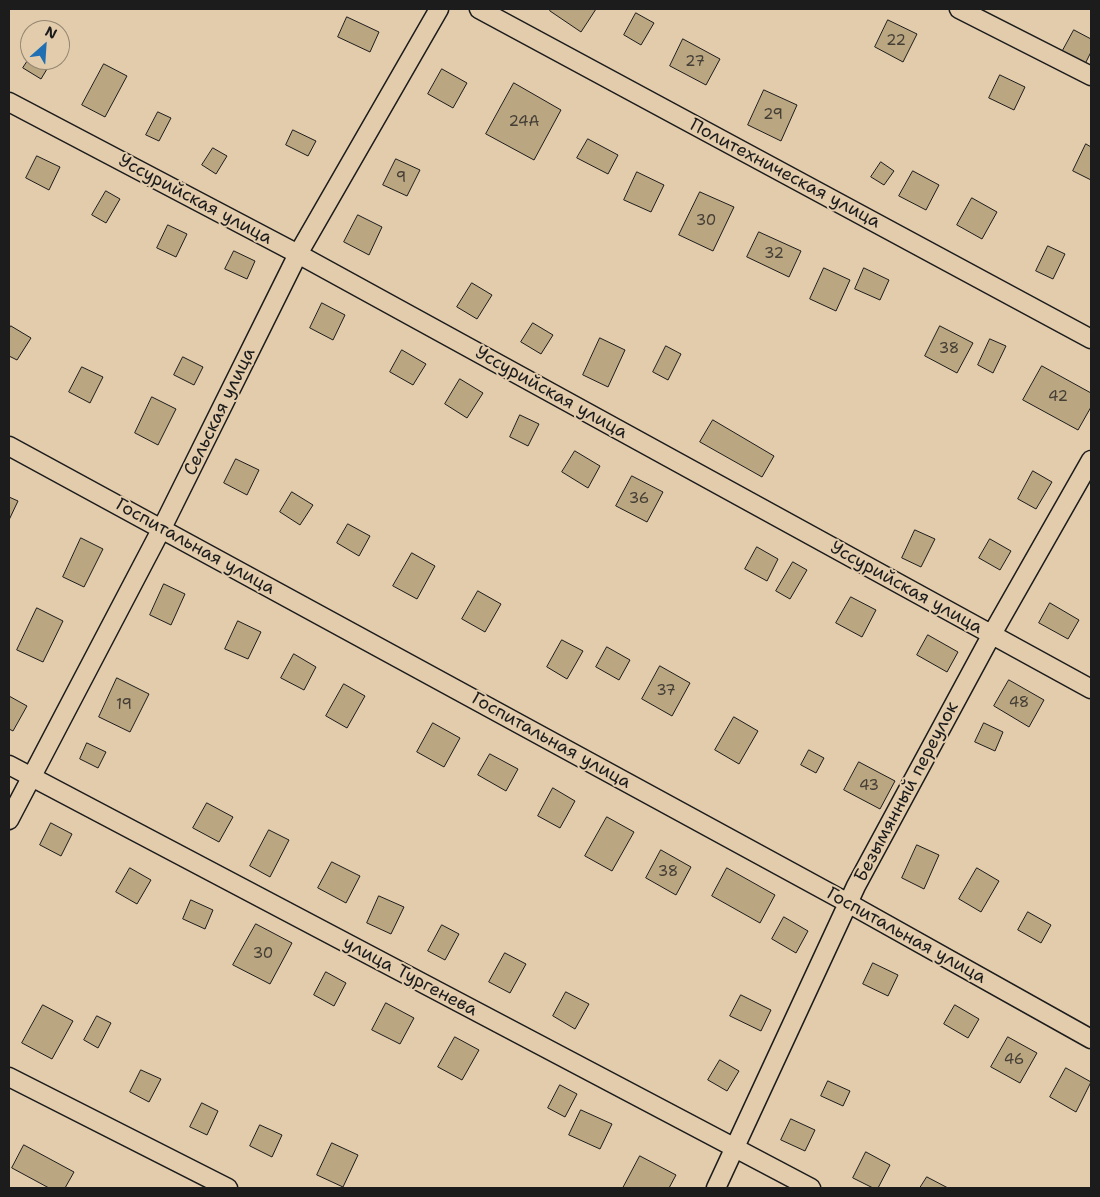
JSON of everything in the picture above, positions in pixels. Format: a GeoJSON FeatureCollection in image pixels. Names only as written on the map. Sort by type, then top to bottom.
{"type":"FeatureCollection","features":[{"type":"Feature","properties":{"kind":"street","name":"Сельская улица"},"geometry":{"type":"LineString","coordinates":[[9,820],[162,528],[298,254],[439,9]]}},
{"type":"Feature","properties":{"kind":"street","name":"Политехническая улица"},"geometry":{"type":"LineString","coordinates":[[479,9],[1091,338]]}},
{"type":"Feature","properties":{"kind":"street"},"geometry":{"type":"LineString","coordinates":[[959,9],[1091,76]]}},
{"type":"Feature","properties":{"kind":"street","name":"Уссурийская улица"},"geometry":{"type":"LineString","coordinates":[[9,102],[298,254],[1091,689]]}},
{"type":"Feature","properties":{"kind":"street","name":"Госпитальная улица"},"geometry":{"type":"LineString","coordinates":[[9,446],[848,903],[1091,1039]]}},
{"type":"Feature","properties":{"kind":"street","name":"Безымянный переулок"},"geometry":{"type":"LineString","coordinates":[[716,1188],[848,903],[992,634],[1091,460]]}},
{"type":"Feature","properties":{"kind":"street","name":"улица Тургенева"},"geometry":{"type":"LineString","coordinates":[[9,765],[811,1188]]}},
{"type":"Feature","properties":{"kind":"street"},"geometry":{"type":"LineString","coordinates":[[9,1077],[228,1188]]}},
{"type":"Feature","properties":{"kind":"building"},"geometry":{"type":"Polygon","coordinates":[[[551,9],[596,9],[581,32],[550,11],[551,9]]]}},
{"type":"Feature","properties":{"kind":"building"},"geometry":{"type":"Polygon","coordinates":[[[636,13],[654,23],[641,45],[624,35],[636,13]]]}},
{"type":"Feature","properties":{"kind":"building"},"geometry":{"type":"Polygon","coordinates":[[[347,17],[379,32],[370,52],[338,37],[347,17]]]}},
{"type":"Feature","properties":{"kind":"building"},"geometry":{"type":"Polygon","coordinates":[[[888,20],[917,34],[903,62],[875,47],[888,20]]]}},
{"type":"Feature","properties":{"kind":"building"},"geometry":{"type":"Polygon","coordinates":[[[1074,30],[1091,39],[1091,52],[1084,66],[1061,54],[1074,30]]]}},
{"type":"Feature","properties":{"kind":"building"},"geometry":{"type":"Polygon","coordinates":[[[683,39],[720,59],[706,85],[670,66],[683,39]]]}},
{"type":"Feature","properties":{"kind":"building"},"geometry":{"type":"Polygon","coordinates":[[[104,64],[127,76],[105,117],[82,105],[104,64]]]}},
{"type":"Feature","properties":{"kind":"building"},"geometry":{"type":"Polygon","coordinates":[[[442,69],[467,83],[453,108],[428,94],[442,69]]]}},
{"type":"Feature","properties":{"kind":"building"},"geometry":{"type":"Polygon","coordinates":[[[26,70],[46,70],[41,79],[26,70]]]}},
{"type":"Feature","properties":{"kind":"building"},"geometry":{"type":"Polygon","coordinates":[[[1000,75],[1025,87],[1014,110],[989,98],[1000,75]]]}},
{"type":"Feature","properties":{"kind":"building"},"geometry":{"type":"Polygon","coordinates":[[[514,83],[561,110],[534,160],[486,134],[514,83]]]}},
{"type":"Feature","properties":{"kind":"building"},"geometry":{"type":"Polygon","coordinates":[[[764,90],[797,105],[781,141],[748,125],[764,90]]]}},
{"type":"Feature","properties":{"kind":"building"},"geometry":{"type":"Polygon","coordinates":[[[158,112],[171,118],[159,141],[146,135],[158,112]]]}},
{"type":"Feature","properties":{"kind":"building"},"geometry":{"type":"Polygon","coordinates":[[[293,130],[316,141],[308,156],[286,145],[293,130]]]}},
{"type":"Feature","properties":{"kind":"building"},"geometry":{"type":"Polygon","coordinates":[[[588,139],[618,155],[608,174],[577,158],[588,139]]]}},
{"type":"Feature","properties":{"kind":"building"},"geometry":{"type":"Polygon","coordinates":[[[1086,144],[1091,147],[1091,180],[1073,171],[1086,144]]]}},
{"type":"Feature","properties":{"kind":"building"},"geometry":{"type":"Polygon","coordinates":[[[213,148],[227,156],[216,174],[202,165],[213,148]]]}},
{"type":"Feature","properties":{"kind":"building"},"geometry":{"type":"Polygon","coordinates":[[[37,156],[60,167],[49,190],[26,178],[37,156]]]}},
{"type":"Feature","properties":{"kind":"building"},"geometry":{"type":"Polygon","coordinates":[[[396,159],[420,170],[407,196],[383,185],[396,159]]]}},
{"type":"Feature","properties":{"kind":"building"},"geometry":{"type":"Polygon","coordinates":[[[881,162],[894,171],[884,185],[871,177],[881,162]]]}},
{"type":"Feature","properties":{"kind":"building"},"geometry":{"type":"Polygon","coordinates":[[[913,171],[939,185],[926,210],[899,196],[913,171]]]}},
{"type":"Feature","properties":{"kind":"building"},"geometry":{"type":"Polygon","coordinates":[[[637,172],[664,185],[651,212],[624,200],[637,172]]]}},
{"type":"Feature","properties":{"kind":"building"},"geometry":{"type":"Polygon","coordinates":[[[106,191],[120,199],[106,223],[92,215],[106,191]]]}},
{"type":"Feature","properties":{"kind":"building"},"geometry":{"type":"Polygon","coordinates":[[[700,192],[734,207],[713,251],[679,235],[700,192]]]}},
{"type":"Feature","properties":{"kind":"building"},"geometry":{"type":"Polygon","coordinates":[[[972,198],[997,212],[982,239],[957,225],[972,198]]]}},
{"type":"Feature","properties":{"kind":"building"},"geometry":{"type":"Polygon","coordinates":[[[358,215],[382,227],[369,255],[344,242],[358,215]]]}},
{"type":"Feature","properties":{"kind":"building"},"geometry":{"type":"Polygon","coordinates":[[[168,225],[187,234],[176,257],[157,248],[168,225]]]}},
{"type":"Feature","properties":{"kind":"building"},"geometry":{"type":"Polygon","coordinates":[[[759,232],[801,251],[789,277],[747,257],[759,232]]]}},
{"type":"Feature","properties":{"kind":"building"},"geometry":{"type":"Polygon","coordinates":[[[1048,246],[1065,254],[1053,279],[1036,271],[1048,246]]]}},
{"type":"Feature","properties":{"kind":"building"},"geometry":{"type":"Polygon","coordinates":[[[234,251],[255,261],[247,279],[225,269],[234,251]]]}},
{"type":"Feature","properties":{"kind":"building"},"geometry":{"type":"Polygon","coordinates":[[[824,268],[850,280],[836,311],[810,299],[824,268]]]}},
{"type":"Feature","properties":{"kind":"building"},"geometry":{"type":"Polygon","coordinates":[[[864,268],[889,280],[880,300],[855,289],[864,268]]]}},
{"type":"Feature","properties":{"kind":"building"},"geometry":{"type":"Polygon","coordinates":[[[472,283],[492,295],[477,319],[457,307],[472,283]]]}},
{"type":"Feature","properties":{"kind":"building"},"geometry":{"type":"Polygon","coordinates":[[[322,303],[345,315],[333,340],[310,328],[322,303]]]}},
{"type":"Feature","properties":{"kind":"building"},"geometry":{"type":"Polygon","coordinates":[[[533,323],[553,335],[541,354],[521,342],[533,323]]]}},
{"type":"Feature","properties":{"kind":"building"},"geometry":{"type":"Polygon","coordinates":[[[11,326],[31,338],[17,360],[9,356],[9,329],[11,326]]]}},
{"type":"Feature","properties":{"kind":"building"},"geometry":{"type":"Polygon","coordinates":[[[940,326],[973,343],[957,373],[925,356],[940,326]]]}},
{"type":"Feature","properties":{"kind":"building"},"geometry":{"type":"Polygon","coordinates":[[[600,338],[625,350],[608,387],[583,375],[600,338]]]}},
{"type":"Feature","properties":{"kind":"building"},"geometry":{"type":"Polygon","coordinates":[[[990,339],[1006,346],[993,373],[978,365],[990,339]]]}},
{"type":"Feature","properties":{"kind":"building"},"geometry":{"type":"Polygon","coordinates":[[[666,346],[681,354],[668,380],[653,372],[666,346]]]}},
{"type":"Feature","properties":{"kind":"building"},"geometry":{"type":"Polygon","coordinates":[[[402,350],[426,364],[413,385],[390,372],[402,350]]]}},
{"type":"Feature","properties":{"kind":"building"},"geometry":{"type":"Polygon","coordinates":[[[183,357],[203,367],[194,385],[174,375],[183,357]]]}},
{"type":"Feature","properties":{"kind":"building"},"geometry":{"type":"Polygon","coordinates":[[[1042,366],[1091,393],[1091,407],[1078,430],[1023,400],[1042,366]]]}},
{"type":"Feature","properties":{"kind":"building"},"geometry":{"type":"Polygon","coordinates":[[[82,367],[103,377],[90,403],[69,392],[82,367]]]}},
{"type":"Feature","properties":{"kind":"building"},"geometry":{"type":"Polygon","coordinates":[[[460,379],[483,393],[467,418],[445,404],[460,379]]]}},
{"type":"Feature","properties":{"kind":"building"},"geometry":{"type":"Polygon","coordinates":[[[152,397],[176,409],[158,445],[135,433],[152,397]]]}},
{"type":"Feature","properties":{"kind":"building"},"geometry":{"type":"Polygon","coordinates":[[[520,415],[539,424],[528,446],[510,437],[520,415]]]}},
{"type":"Feature","properties":{"kind":"building"},"geometry":{"type":"Polygon","coordinates":[[[713,420],[774,456],[762,477],[700,442],[713,420]]]}},
{"type":"Feature","properties":{"kind":"building"},"geometry":{"type":"Polygon","coordinates":[[[575,451],[600,466],[588,488],[562,472],[575,451]]]}},
{"type":"Feature","properties":{"kind":"building"},"geometry":{"type":"Polygon","coordinates":[[[236,459],[259,470],[247,495],[224,483],[236,459]]]}},
{"type":"Feature","properties":{"kind":"building"},"geometry":{"type":"Polygon","coordinates":[[[1033,471],[1052,482],[1036,509],[1018,499],[1033,471]]]}},
{"type":"Feature","properties":{"kind":"building"},"geometry":{"type":"Polygon","coordinates":[[[632,476],[663,492],[647,522],[616,506],[632,476]]]}},
{"type":"Feature","properties":{"kind":"building"},"geometry":{"type":"Polygon","coordinates":[[[292,492],[313,505],[300,525],[280,512],[292,492]]]}},
{"type":"Feature","properties":{"kind":"building"},"geometry":{"type":"Polygon","coordinates":[[[9,497],[18,501],[9,520],[9,497]]]}},
{"type":"Feature","properties":{"kind":"building"},"geometry":{"type":"Polygon","coordinates":[[[348,524],[370,536],[359,556],[337,543],[348,524]]]}},
{"type":"Feature","properties":{"kind":"building"},"geometry":{"type":"Polygon","coordinates":[[[915,530],[935,539],[921,567],[902,558],[915,530]]]}},
{"type":"Feature","properties":{"kind":"building"},"geometry":{"type":"Polygon","coordinates":[[[81,538],[103,549],[84,587],[63,577],[81,538]]]}},
{"type":"Feature","properties":{"kind":"building"},"geometry":{"type":"Polygon","coordinates":[[[990,539],[1011,551],[1000,570],[979,558],[990,539]]]}},
{"type":"Feature","properties":{"kind":"building"},"geometry":{"type":"Polygon","coordinates":[[[757,547],[778,559],[767,581],[745,569],[757,547]]]}},
{"type":"Feature","properties":{"kind":"building"},"geometry":{"type":"Polygon","coordinates":[[[412,553],[435,566],[417,599],[393,586],[412,553]]]}},
{"type":"Feature","properties":{"kind":"building"},"geometry":{"type":"Polygon","coordinates":[[[793,562],[807,570],[790,599],[776,591],[793,562]]]}},
{"type":"Feature","properties":{"kind":"building"},"geometry":{"type":"Polygon","coordinates":[[[164,584],[185,594],[171,625],[150,615],[164,584]]]}},
{"type":"Feature","properties":{"kind":"building"},"geometry":{"type":"Polygon","coordinates":[[[478,591],[501,604],[485,632],[462,619],[478,591]]]}},
{"type":"Feature","properties":{"kind":"building"},"geometry":{"type":"Polygon","coordinates":[[[851,597],[876,610],[862,637],[836,623],[851,597]]]}},
{"type":"Feature","properties":{"kind":"building"},"geometry":{"type":"Polygon","coordinates":[[[1050,603],[1079,620],[1068,639],[1039,623],[1050,603]]]}},
{"type":"Feature","properties":{"kind":"building"},"geometry":{"type":"Polygon","coordinates":[[[37,608],[63,621],[43,662],[17,650],[37,608]]]}},
{"type":"Feature","properties":{"kind":"building"},"geometry":{"type":"Polygon","coordinates":[[[238,621],[261,632],[248,659],[225,649],[238,621]]]}},
{"type":"Feature","properties":{"kind":"building"},"geometry":{"type":"Polygon","coordinates":[[[928,635],[958,652],[947,672],[917,655],[928,635]]]}},
{"type":"Feature","properties":{"kind":"building"},"geometry":{"type":"Polygon","coordinates":[[[562,640],[583,651],[567,679],[547,667],[562,640]]]}},
{"type":"Feature","properties":{"kind":"building"},"geometry":{"type":"Polygon","coordinates":[[[607,647],[630,660],[619,680],[596,667],[607,647]]]}},
{"type":"Feature","properties":{"kind":"building"},"geometry":{"type":"Polygon","coordinates":[[[294,654],[316,667],[304,690],[281,678],[294,654]]]}},
{"type":"Feature","properties":{"kind":"building"},"geometry":{"type":"Polygon","coordinates":[[[660,666],[690,683],[672,716],[642,699],[660,666]]]}},
{"type":"Feature","properties":{"kind":"building"},"geometry":{"type":"Polygon","coordinates":[[[117,678],[149,694],[130,732],[99,717],[117,678]]]}},
{"type":"Feature","properties":{"kind":"building"},"geometry":{"type":"Polygon","coordinates":[[[1009,680],[1044,700],[1029,727],[994,706],[1009,680]]]}},
{"type":"Feature","properties":{"kind":"building"},"geometry":{"type":"Polygon","coordinates":[[[344,684],[365,696],[347,728],[326,716],[344,684]]]}},
{"type":"Feature","properties":{"kind":"building"},"geometry":{"type":"Polygon","coordinates":[[[9,696],[27,706],[13,731],[9,729],[9,696]]]}},
{"type":"Feature","properties":{"kind":"building"},"geometry":{"type":"Polygon","coordinates":[[[734,717],[758,731],[739,764],[715,750],[734,717]]]}},
{"type":"Feature","properties":{"kind":"building"},"geometry":{"type":"Polygon","coordinates":[[[433,723],[460,738],[444,767],[417,752],[433,723]]]}},
{"type":"Feature","properties":{"kind":"building"},"geometry":{"type":"Polygon","coordinates":[[[984,723],[1003,732],[995,751],[975,742],[984,723]]]}},
{"type":"Feature","properties":{"kind":"building"},"geometry":{"type":"Polygon","coordinates":[[[87,743],[106,752],[98,768],[80,759],[87,743]]]}},
{"type":"Feature","properties":{"kind":"building"},"geometry":{"type":"Polygon","coordinates":[[[809,750],[824,758],[816,773],[801,765],[809,750]]]}},
{"type":"Feature","properties":{"kind":"building"},"geometry":{"type":"Polygon","coordinates":[[[490,754],[518,769],[506,791],[478,775],[490,754]]]}},
{"type":"Feature","properties":{"kind":"building"},"geometry":{"type":"Polygon","coordinates":[[[859,762],[895,781],[880,809],[844,790],[859,762]]]}},
{"type":"Feature","properties":{"kind":"building"},"geometry":{"type":"Polygon","coordinates":[[[553,788],[575,801],[560,828],[538,816],[553,788]]]}},
{"type":"Feature","properties":{"kind":"building"},"geometry":{"type":"Polygon","coordinates":[[[207,803],[233,817],[219,842],[193,828],[207,803]]]}},
{"type":"Feature","properties":{"kind":"building"},"geometry":{"type":"Polygon","coordinates":[[[607,817],[634,832],[612,871],[585,856],[607,817]]]}},
{"type":"Feature","properties":{"kind":"building"},"geometry":{"type":"Polygon","coordinates":[[[51,823],[72,834],[61,856],[40,845],[51,823]]]}},
{"type":"Feature","properties":{"kind":"building"},"geometry":{"type":"Polygon","coordinates":[[[269,830],[289,840],[270,877],[250,866],[269,830]]]}},
{"type":"Feature","properties":{"kind":"building"},"geometry":{"type":"Polygon","coordinates":[[[917,845],[939,855],[924,889],[902,878],[917,845]]]}},
{"type":"Feature","properties":{"kind":"building"},"geometry":{"type":"Polygon","coordinates":[[[661,850],[691,867],[676,895],[646,878],[661,850]]]}},
{"type":"Feature","properties":{"kind":"building"},"geometry":{"type":"Polygon","coordinates":[[[332,862],[360,876],[346,903],[318,888],[332,862]]]}},
{"type":"Feature","properties":{"kind":"building"},"geometry":{"type":"Polygon","coordinates":[[[130,868],[151,880],[137,904],[116,892],[130,868]]]}},
{"type":"Feature","properties":{"kind":"building"},"geometry":{"type":"Polygon","coordinates":[[[727,868],[775,895],[760,923],[712,896],[727,868]]]}},
{"type":"Feature","properties":{"kind":"building"},"geometry":{"type":"Polygon","coordinates":[[[977,868],[999,881],[981,912],[959,899],[977,868]]]}},
{"type":"Feature","properties":{"kind":"building"},"geometry":{"type":"Polygon","coordinates":[[[379,896],[404,907],[391,934],[367,923],[379,896]]]}},
{"type":"Feature","properties":{"kind":"building"},"geometry":{"type":"Polygon","coordinates":[[[191,900],[213,910],[205,929],[183,919],[191,900]]]}},
{"type":"Feature","properties":{"kind":"building"},"geometry":{"type":"Polygon","coordinates":[[[1028,912],[1051,925],[1041,943],[1018,930],[1028,912]]]}},
{"type":"Feature","properties":{"kind":"building"},"geometry":{"type":"Polygon","coordinates":[[[784,917],[808,931],[796,953],[772,939],[784,917]]]}},
{"type":"Feature","properties":{"kind":"building"},"geometry":{"type":"Polygon","coordinates":[[[256,924],[292,943],[270,984],[233,965],[256,924]]]}},
{"type":"Feature","properties":{"kind":"building"},"geometry":{"type":"Polygon","coordinates":[[[442,925],[459,934],[445,960],[428,951],[442,925]]]}},
{"type":"Feature","properties":{"kind":"building"},"geometry":{"type":"Polygon","coordinates":[[[505,953],[526,964],[510,993],[489,982],[505,953]]]}},
{"type":"Feature","properties":{"kind":"building"},"geometry":{"type":"Polygon","coordinates":[[[873,963],[898,975],[888,996],[863,984],[873,963]]]}},
{"type":"Feature","properties":{"kind":"building"},"geometry":{"type":"Polygon","coordinates":[[[326,972],[346,983],[334,1006],[314,995],[326,972]]]}},
{"type":"Feature","properties":{"kind":"building"},"geometry":{"type":"Polygon","coordinates":[[[566,992],[589,1004],[575,1029],[553,1016],[566,992]]]}},
{"type":"Feature","properties":{"kind":"building"},"geometry":{"type":"Polygon","coordinates":[[[741,995],[771,1010],[761,1031],[730,1016],[741,995]]]}},
{"type":"Feature","properties":{"kind":"building"},"geometry":{"type":"Polygon","coordinates":[[[386,1003],[414,1018],[400,1044],[372,1030],[386,1003]]]}},
{"type":"Feature","properties":{"kind":"building"},"geometry":{"type":"Polygon","coordinates":[[[43,1005],[73,1021],[52,1059],[22,1043],[43,1005]]]}},
{"type":"Feature","properties":{"kind":"building"},"geometry":{"type":"Polygon","coordinates":[[[955,1005],[979,1019],[968,1038],[944,1024],[955,1005]]]}},
{"type":"Feature","properties":{"kind":"building"},"geometry":{"type":"Polygon","coordinates":[[[97,1016],[111,1023],[98,1048],[84,1040],[97,1016]]]}},
{"type":"Feature","properties":{"kind":"building"},"geometry":{"type":"Polygon","coordinates":[[[455,1037],[479,1050],[462,1080],[438,1067],[455,1037]]]}},
{"type":"Feature","properties":{"kind":"building"},"geometry":{"type":"Polygon","coordinates":[[[1008,1037],[1037,1053],[1020,1083],[991,1067],[1008,1037]]]}},
{"type":"Feature","properties":{"kind":"building"},"geometry":{"type":"Polygon","coordinates":[[[720,1060],[739,1071],[727,1091],[708,1080],[720,1060]]]}},
{"type":"Feature","properties":{"kind":"building"},"geometry":{"type":"Polygon","coordinates":[[[1066,1068],[1091,1082],[1076,1112],[1050,1097],[1066,1068]]]}},
{"type":"Feature","properties":{"kind":"building"},"geometry":{"type":"Polygon","coordinates":[[[141,1070],[161,1079],[149,1102],[130,1092],[141,1070]]]}},
{"type":"Feature","properties":{"kind":"building"},"geometry":{"type":"Polygon","coordinates":[[[828,1081],[850,1091],[843,1106],[821,1096],[828,1081]]]}},
{"type":"Feature","properties":{"kind":"building"},"geometry":{"type":"Polygon","coordinates":[[[560,1085],[577,1094],[565,1117],[548,1108],[560,1085]]]}},
{"type":"Feature","properties":{"kind":"building"},"geometry":{"type":"Polygon","coordinates":[[[202,1103],[218,1111],[207,1135],[190,1127],[202,1103]]]}},
{"type":"Feature","properties":{"kind":"building"},"geometry":{"type":"Polygon","coordinates":[[[581,1110],[612,1124],[600,1149],[569,1135],[581,1110]]]}},
{"type":"Feature","properties":{"kind":"building"},"geometry":{"type":"Polygon","coordinates":[[[791,1119],[815,1130],[805,1151],[781,1140],[791,1119]]]}},
{"type":"Feature","properties":{"kind":"building"},"geometry":{"type":"Polygon","coordinates":[[[260,1125],[282,1135],[272,1157],[250,1146],[260,1125]]]}},
{"type":"Feature","properties":{"kind":"building"},"geometry":{"type":"Polygon","coordinates":[[[332,1143],[358,1155],[343,1187],[317,1175],[332,1143]]]}},
{"type":"Feature","properties":{"kind":"building"},"geometry":{"type":"Polygon","coordinates":[[[24,1145],[74,1172],[65,1188],[49,1188],[12,1168],[24,1145]]]}},
{"type":"Feature","properties":{"kind":"building"},"geometry":{"type":"Polygon","coordinates":[[[866,1152],[890,1165],[878,1188],[873,1188],[853,1178],[866,1152]]]}},
{"type":"Feature","properties":{"kind":"building"},"geometry":{"type":"Polygon","coordinates":[[[640,1156],[676,1175],[669,1188],[623,1188],[640,1156]]]}},
{"type":"Feature","properties":{"kind":"building"},"geometry":{"type":"Polygon","coordinates":[[[927,1177],[948,1188],[920,1188],[927,1177]]]}}]}
